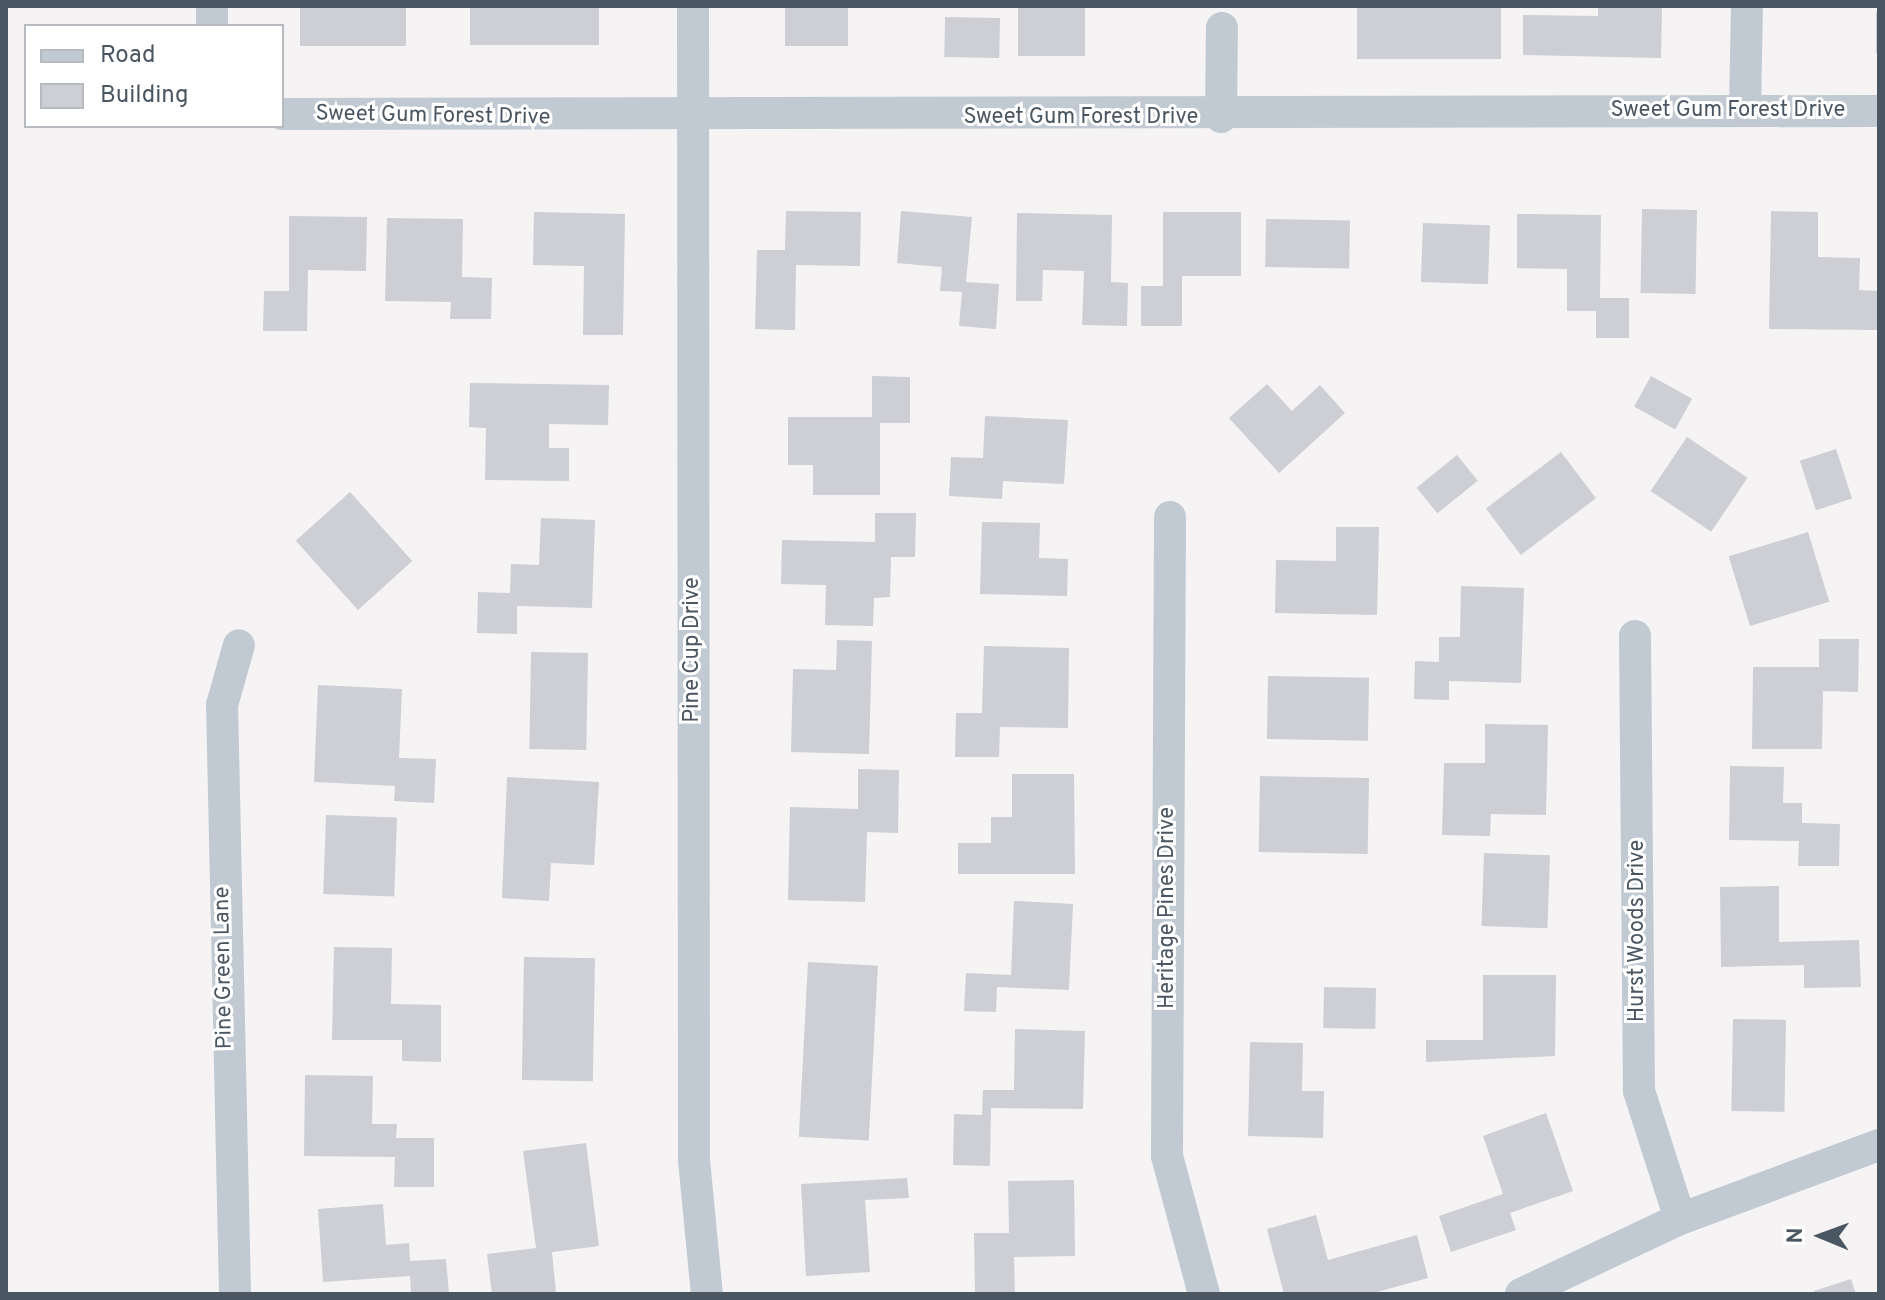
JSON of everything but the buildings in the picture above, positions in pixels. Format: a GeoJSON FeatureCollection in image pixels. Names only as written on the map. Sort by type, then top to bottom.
{"type":"FeatureCollection","features":[{"type":"Feature","properties":{"kind":"street","name":"Pine Cup Drive"},"geometry":{"type":"LineString","coordinates":[[693,6],[694,1160],[707,1294]]}},
{"type":"Feature","properties":{"kind":"street"},"geometry":{"type":"LineString","coordinates":[[1745,109],[1747,6]]}},
{"type":"Feature","properties":{"kind":"street"},"geometry":{"type":"LineString","coordinates":[[1221,117],[1222,28]]}},
{"type":"Feature","properties":{"kind":"street","name":"Sweet Gum Forest Drive"},"geometry":{"type":"LineString","coordinates":[[284,114],[692,118],[1221,117],[1745,109],[1879,111]]}},
{"type":"Feature","properties":{"kind":"street","name":"Heritage Pines Drive"},"geometry":{"type":"LineString","coordinates":[[1170,517],[1167,1156],[1204,1294]]}},
{"type":"Feature","properties":{"kind":"street","name":"Hurst Woods Drive"},"geometry":{"type":"LineString","coordinates":[[1635,636],[1639,1091],[1680,1219]]}},
{"type":"Feature","properties":{"kind":"street","name":"Pine Green Lane"},"geometry":{"type":"LineString","coordinates":[[235,1294],[222,705],[239,645]]}},
{"type":"Feature","properties":{"kind":"street"},"geometry":{"type":"LineString","coordinates":[[1521,1294],[1680,1219],[1879,1145]]}}]}
